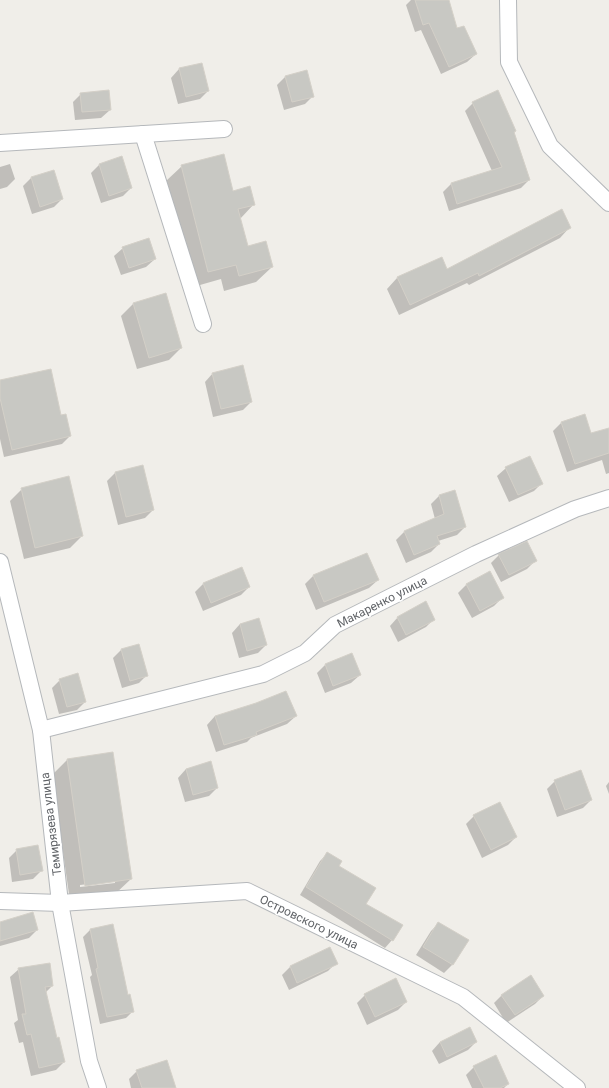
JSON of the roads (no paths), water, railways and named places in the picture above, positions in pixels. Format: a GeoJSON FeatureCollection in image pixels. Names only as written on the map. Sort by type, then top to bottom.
{"type":"FeatureCollection","features":[{"type":"Feature","properties":{"kind":"street"},"geometry":{"type":"LineString","coordinates":[[508,0],[509,62],[550,146],[609,203]]}},
{"type":"Feature","properties":{"kind":"street"},"geometry":{"type":"LineString","coordinates":[[0,142],[224,129]]}},
{"type":"Feature","properties":{"kind":"street"},"geometry":{"type":"LineString","coordinates":[[143,134],[203,324]]}},
{"type":"Feature","properties":{"kind":"street","name":"Макаренко улица"},"geometry":{"type":"LineString","coordinates":[[40,730],[263,674],[305,653],[335,625],[455,564],[575,509],[609,498]]}},
{"type":"Feature","properties":{"kind":"street","name":"Темирязева улица"},"geometry":{"type":"LineString","coordinates":[[0,562],[40,730],[60,903],[88,1061],[98,1088]]}},
{"type":"Feature","properties":{"kind":"street","name":"Островского улица"},"geometry":{"type":"LineString","coordinates":[[0,901],[60,903],[247,891],[463,997],[577,1088]]}}]}
